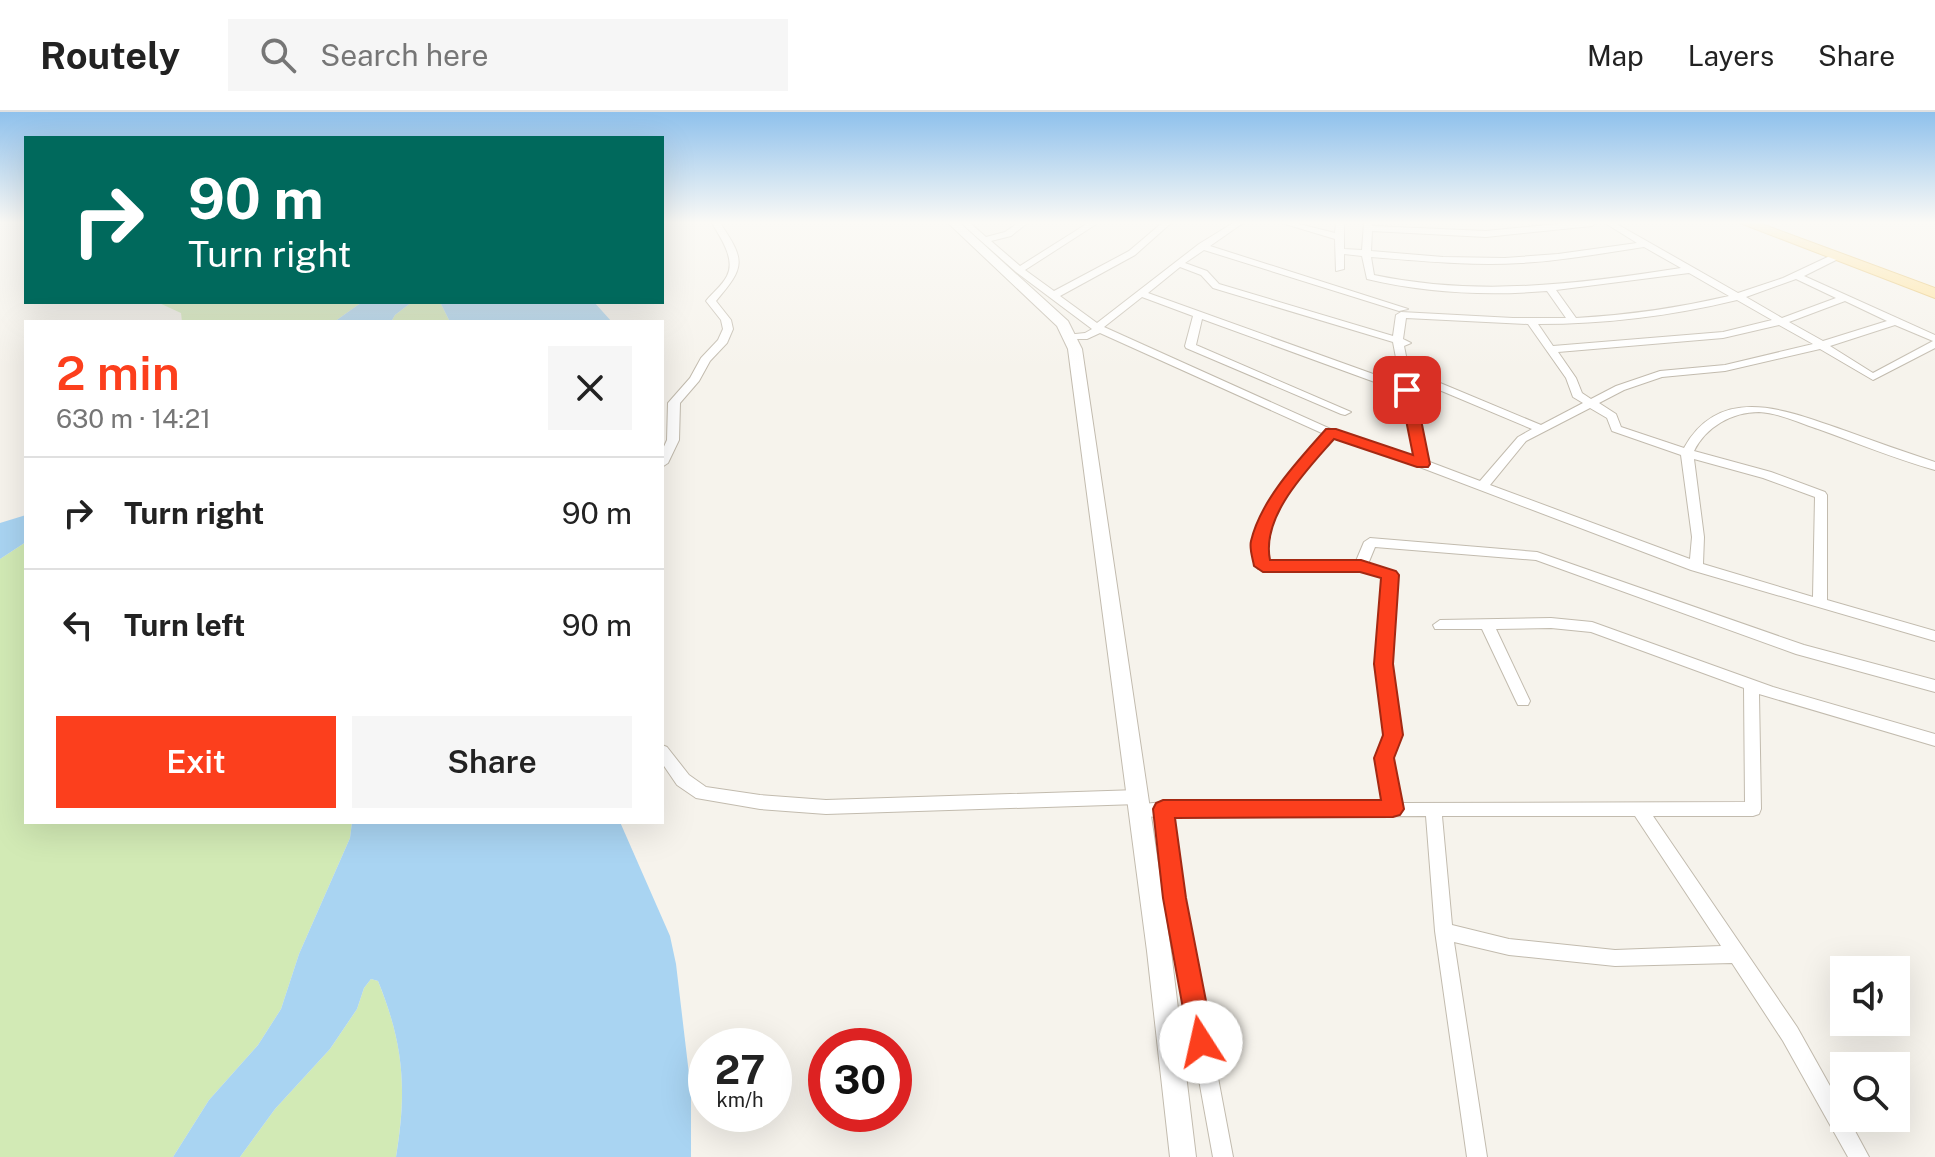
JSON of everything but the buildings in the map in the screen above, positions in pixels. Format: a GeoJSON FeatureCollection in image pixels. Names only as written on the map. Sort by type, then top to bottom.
{"type":"FeatureCollection","features":[{"type":"Feature","properties":{"kind":"main road"},"geometry":{"type":"LineString","coordinates":[[1879,272],[1935,293]]}},
{"type":"Feature","properties":{"kind":"street"},"geometry":{"type":"LineString","coordinates":[[664,459],[673,440],[674,403],[723,341],[728,329],[726,320],[711,305],[713,297],[733,272]]}},
{"type":"Feature","properties":{"kind":"street"},"geometry":{"type":"LineString","coordinates":[[1007,272],[1063,324],[1075,349],[1139,803],[1183,1157]]}},
{"type":"Feature","properties":{"kind":"street"},"geometry":{"type":"LineString","coordinates":[[1021,272],[1098,328],[1331,433],[1696,567],[1935,636]]}},
{"type":"Feature","properties":{"kind":"street"},"geometry":{"type":"LineString","coordinates":[[1053,296],[1098,272]]}},
{"type":"Feature","properties":{"kind":"street"},"geometry":{"type":"LineString","coordinates":[[1070,337],[1087,336],[1169,272]]}},
{"type":"Feature","properties":{"kind":"street"},"geometry":{"type":"LineString","coordinates":[[1201,272],[1216,286],[1402,342]]}},
{"type":"Feature","properties":{"kind":"street"},"geometry":{"type":"LineString","coordinates":[[1284,272],[1403,309]]}},
{"type":"Feature","properties":{"kind":"street"},"geometry":{"type":"LineString","coordinates":[[1369,272],[1370,277],[1402,285],[1457,289],[1576,287],[1678,272]]}},
{"type":"Feature","properties":{"kind":"street"},"geometry":{"type":"LineString","coordinates":[[1693,272],[1873,377],[1935,342]]}},
{"type":"Feature","properties":{"kind":"street"},"geometry":{"type":"LineString","coordinates":[[1422,464],[1407,390],[1401,315],[1532,323],[1682,311],[1740,297],[1808,272]]}},
{"type":"Feature","properties":{"kind":"street"},"geometry":{"type":"LineString","coordinates":[[1799,277],[1935,342]]}},
{"type":"Feature","properties":{"kind":"street"},"geometry":{"type":"LineString","coordinates":[[1549,287],[1573,321]]}},
{"type":"Feature","properties":{"kind":"street"},"geometry":{"type":"LineString","coordinates":[[1142,294],[1407,390]]}},
{"type":"Feature","properties":{"kind":"street"},"geometry":{"type":"LineString","coordinates":[[1550,349],[1686,340],[1782,321],[1845,298]]}},
{"type":"Feature","properties":{"kind":"street"},"geometry":{"type":"LineString","coordinates":[[1199,313],[1190,346],[1345,412]]}},
{"type":"Feature","properties":{"kind":"street"},"geometry":{"type":"LineString","coordinates":[[1482,487],[1522,439],[1620,388],[1660,374],[1725,368],[1822,345],[1896,321]]}},
{"type":"Feature","properties":{"kind":"street"},"geometry":{"type":"LineString","coordinates":[[1532,323],[1571,378],[1577,395],[1612,416],[1616,429],[1767,475],[1821,495],[1820,604]]}},
{"type":"Feature","properties":{"kind":"street"},"geometry":{"type":"LineString","coordinates":[[1429,382],[1542,429]]}},
{"type":"Feature","properties":{"kind":"street"},"geometry":{"type":"LineString","coordinates":[[1696,567],[1698,537],[1687,453],[1691,442],[1706,427],[1738,411],[1772,410],[1935,466]]}},
{"type":"Feature","properties":{"kind":"street"},"geometry":{"type":"LineString","coordinates":[[1331,433],[1298,470],[1269,517],[1258,544],[1263,566],[1361,566],[1390,575],[1384,664],[1393,735],[1384,758],[1393,809]]}},
{"type":"Feature","properties":{"kind":"street"},"geometry":{"type":"LineString","coordinates":[[1361,566],[1370,542],[1537,556],[1801,650],[1935,686]]}},
{"type":"Feature","properties":{"kind":"street"},"geometry":{"type":"LineString","coordinates":[[1440,625],[1551,623],[1592,627],[1751,685],[1935,740]]}},
{"type":"Feature","properties":{"kind":"street"},"geometry":{"type":"LineString","coordinates":[[1487,625],[1523,701]]}},
{"type":"Feature","properties":{"kind":"street"},"geometry":{"type":"LineString","coordinates":[[664,754],[683,780],[702,793],[760,802],[826,807],[1139,803],[1163,809],[1753,809],[1751,685]]}},
{"type":"Feature","properties":{"kind":"street"},"geometry":{"type":"LineString","coordinates":[[1639,808],[1790,1034],[1859,1157]]}},
{"type":"Feature","properties":{"kind":"street"},"geometry":{"type":"LineString","coordinates":[[1163,809],[1175,898],[1223,1157]]}},
{"type":"Feature","properties":{"kind":"street"},"geometry":{"type":"LineString","coordinates":[[1433,809],[1444,931],[1477,1157]]}},
{"type":"Feature","properties":{"kind":"street"},"geometry":{"type":"LineString","coordinates":[[1444,931],[1509,947],[1615,958],[1736,954]]}},
{"type":"Feature","properties":{"kind":"green space"},"geometry":{"type":"Polygon","coordinates":[[[161,304],[359,304],[337,320],[182,320],[181,313],[161,304]]]}},
{"type":"Feature","properties":{"kind":"green space"},"geometry":{"type":"Polygon","coordinates":[[[409,304],[441,304],[449,320],[392,320],[409,304]]]}},
{"type":"Feature","properties":{"kind":"green space"},"geometry":{"type":"Polygon","coordinates":[[[24,543],[24,824],[352,824],[350,838],[299,954],[281,1009],[258,1045],[209,1100],[173,1157],[0,1157],[0,559],[24,543]]]}},
{"type":"Feature","properties":{"kind":"green space"},"geometry":{"type":"Polygon","coordinates":[[[371,979],[378,981],[387,1004],[401,1068],[396,1157],[240,1157],[275,1109],[330,1049],[357,1009],[364,988],[371,979]]]}},
{"type":"Feature","properties":{"kind":"water"},"geometry":{"type":"Polygon","coordinates":[[[359,304],[409,304],[392,320],[337,320],[359,304]]]}},
{"type":"Feature","properties":{"kind":"water"},"geometry":{"type":"Polygon","coordinates":[[[441,304],[596,304],[610,320],[449,320],[441,304]]]}},
{"type":"Feature","properties":{"kind":"water"},"geometry":{"type":"Polygon","coordinates":[[[24,516],[24,543],[0,559],[0,523],[24,516]]]}},
{"type":"Feature","properties":{"kind":"water"},"geometry":{"type":"Polygon","coordinates":[[[352,824],[621,824],[670,936],[676,964],[688,1066],[691,1157],[396,1157],[401,1068],[387,1004],[378,981],[371,979],[364,988],[357,1009],[330,1049],[275,1109],[240,1157],[173,1157],[209,1100],[258,1045],[281,1009],[299,954],[350,838],[352,824]]]}},
{"type":"Feature","properties":{"kind":"route"},"geometry":{"type":"LineString","coordinates":[[1201,1042],[1175,898],[1163,809],[1393,809],[1384,758],[1393,735],[1384,664],[1390,575],[1361,566],[1263,566],[1258,544],[1269,517],[1298,470],[1331,433],[1422,464],[1407,390]]}}]}
